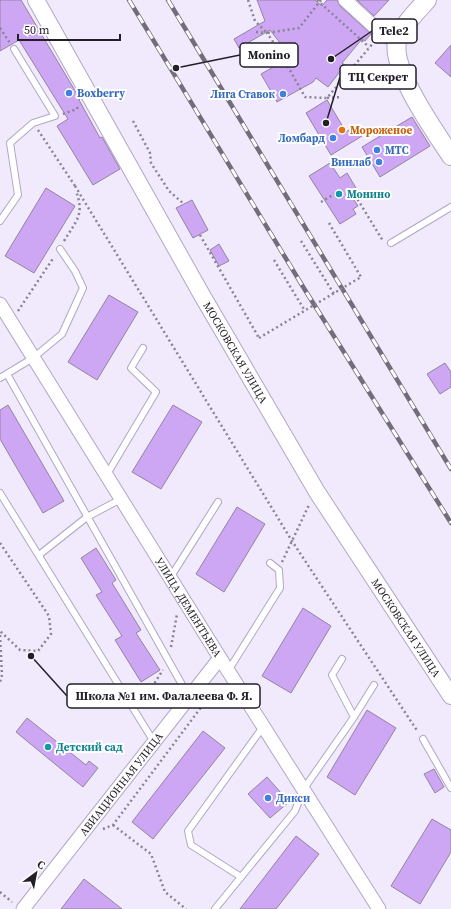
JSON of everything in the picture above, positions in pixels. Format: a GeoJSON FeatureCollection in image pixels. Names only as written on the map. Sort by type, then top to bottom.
{"type":"FeatureCollection","features":[{"type":"Feature","properties":{"kind":"main road"},"geometry":{"type":"LineString","coordinates":[[427,0],[410,21],[397,49],[403,74],[412,93],[451,156]]}},
{"type":"Feature","properties":{"kind":"street","name":"МОСКОВСКАЯ УЛИЦА"},"geometry":{"type":"LineString","coordinates":[[36,0],[203,297],[317,492],[451,696]]}},
{"type":"Feature","properties":{"kind":"street"},"geometry":{"type":"LineString","coordinates":[[345,0],[397,49]]}},
{"type":"Feature","properties":{"kind":"street","name":"УЛИЦА ДЕМЕНТЬЕВА"},"geometry":{"type":"LineString","coordinates":[[0,304],[263,727],[379,909]]}},
{"type":"Feature","properties":{"kind":"street","name":"АВИАЦИОННАЯ УЛИЦА"},"geometry":{"type":"LineString","coordinates":[[20,907],[220,658]]}},
{"type":"Feature","properties":{"kind":"lane"},"geometry":{"type":"LineString","coordinates":[[0,221],[18,195],[10,143],[33,123],[55,116],[14,49]]}},
{"type":"Feature","properties":{"kind":"lane"},"geometry":{"type":"LineString","coordinates":[[391,243],[451,207]]}},
{"type":"Feature","properties":{"kind":"lane"},"geometry":{"type":"LineString","coordinates":[[0,378],[33,358],[62,334],[83,288],[75,272],[60,249]]}},
{"type":"Feature","properties":{"kind":"lane"},"geometry":{"type":"LineString","coordinates":[[106,476],[156,392],[131,368],[143,348]]}},
{"type":"Feature","properties":{"kind":"lane"},"geometry":{"type":"LineString","coordinates":[[7,374],[189,697]]}},
{"type":"Feature","properties":{"kind":"lane"},"geometry":{"type":"LineString","coordinates":[[0,493],[154,742]]}},
{"type":"Feature","properties":{"kind":"lane"},"geometry":{"type":"LineString","coordinates":[[39,556],[87,517],[121,499]]}},
{"type":"Feature","properties":{"kind":"lane"},"geometry":{"type":"LineString","coordinates":[[170,578],[218,502]]}},
{"type":"Feature","properties":{"kind":"lane"},"geometry":{"type":"LineString","coordinates":[[228,671],[280,588],[278,570],[270,563]]}},
{"type":"Feature","properties":{"kind":"lane"},"geometry":{"type":"LineString","coordinates":[[342,659],[332,675],[354,717]]}},
{"type":"Feature","properties":{"kind":"lane"},"geometry":{"type":"LineString","coordinates":[[215,909],[295,811],[304,790],[374,685]]}},
{"type":"Feature","properties":{"kind":"lane"},"geometry":{"type":"LineString","coordinates":[[241,877],[192,845],[188,830],[263,727]]}},
{"type":"Feature","properties":{"kind":"lane"},"geometry":{"type":"LineString","coordinates":[[423,740],[451,788]]}},
{"type":"Feature","properties":{"kind":"path"},"geometry":{"type":"LineString","coordinates":[[248,0],[255,21],[267,33],[278,49],[305,97],[342,97]]}},
{"type":"Feature","properties":{"kind":"path"},"geometry":{"type":"LineString","coordinates":[[256,32],[267,33],[299,28],[319,1],[369,47]]}},
{"type":"Feature","properties":{"kind":"path"},"geometry":{"type":"LineString","coordinates":[[0,28],[14,49]]}},
{"type":"Feature","properties":{"kind":"path"},"geometry":{"type":"LineString","coordinates":[[327,98],[381,33]]}},
{"type":"Feature","properties":{"kind":"path"},"geometry":{"type":"LineString","coordinates":[[55,116],[77,109],[81,99]]}},
{"type":"Feature","properties":{"kind":"path"},"geometry":{"type":"LineString","coordinates":[[133,120],[150,153],[151,163],[169,191],[184,204]]}},
{"type":"Feature","properties":{"kind":"path"},"geometry":{"type":"LineString","coordinates":[[33,123],[74,186],[292,541],[423,740]]}},
{"type":"Feature","properties":{"kind":"path"},"geometry":{"type":"LineString","coordinates":[[11,321],[60,249],[79,216],[81,204],[74,186]]}},
{"type":"Feature","properties":{"kind":"path"},"geometry":{"type":"LineString","coordinates":[[321,202],[336,194]]}},
{"type":"Feature","properties":{"kind":"path"},"geometry":{"type":"LineString","coordinates":[[355,195],[386,246],[391,243]]}},
{"type":"Feature","properties":{"kind":"path"},"geometry":{"type":"LineString","coordinates":[[200,234],[259,338],[361,277],[329,223]]}},
{"type":"Feature","properties":{"kind":"path"},"geometry":{"type":"LineString","coordinates":[[301,241],[334,294]]}},
{"type":"Feature","properties":{"kind":"path"},"geometry":{"type":"LineString","coordinates":[[274,260],[305,311]]}},
{"type":"Feature","properties":{"kind":"path"},"geometry":{"type":"LineString","coordinates":[[278,570],[304,512],[317,492]]}},
{"type":"Feature","properties":{"kind":"path"},"geometry":{"type":"LineString","coordinates":[[0,542],[49,616],[51,634],[38,651],[20,650],[0,630]]}},
{"type":"Feature","properties":{"kind":"path"},"geometry":{"type":"LineString","coordinates":[[0,635],[2,675],[0,682]]}},
{"type":"Feature","properties":{"kind":"path"},"geometry":{"type":"LineString","coordinates":[[113,825],[151,854],[165,892],[186,909]]}},
{"type":"Feature","properties":{"kind":"path"},"geometry":{"type":"LineString","coordinates":[[0,892],[20,907]]}},
{"type":"Feature","properties":{"kind":"building"},"geometry":{"type":"Polygon","coordinates":[[[0,0],[21,0],[80,99],[79,100],[100,138],[102,137],[120,169],[93,185],[57,126],[68,119],[19,40],[0,51],[0,0]]]}},
{"type":"Feature","properties":{"kind":"building"},"geometry":{"type":"Polygon","coordinates":[[[257,0],[315,0],[322,6],[327,0],[337,0],[340,6],[371,34],[365,41],[362,39],[342,63],[345,65],[328,87],[316,78],[313,82],[277,102],[261,74],[291,57],[270,30],[239,48],[234,39],[265,21],[257,0]]]}},
{"type":"Feature","properties":{"kind":"building"},"geometry":{"type":"Polygon","coordinates":[[[357,0],[389,0],[374,16],[357,0]]]}},
{"type":"Feature","properties":{"kind":"building"},"geometry":{"type":"Polygon","coordinates":[[[451,45],[451,77],[435,63],[451,45]]]}},
{"type":"Feature","properties":{"kind":"building"},"geometry":{"type":"Polygon","coordinates":[[[327,100],[346,132],[355,126],[362,136],[331,155],[306,113],[327,100]]]}},
{"type":"Feature","properties":{"kind":"building"},"geometry":{"type":"Polygon","coordinates":[[[412,117],[430,146],[380,177],[362,147],[412,117]]]}},
{"type":"Feature","properties":{"kind":"building","name":"Монино"},"geometry":{"type":"Polygon","coordinates":[[[330,163],[340,178],[347,173],[359,193],[352,197],[358,206],[353,209],[356,214],[340,224],[309,176],[330,163]]]}},
{"type":"Feature","properties":{"kind":"building"},"geometry":{"type":"Polygon","coordinates":[[[46,188],[75,206],[34,273],[5,256],[46,188]]]}},
{"type":"Feature","properties":{"kind":"building"},"geometry":{"type":"Polygon","coordinates":[[[192,200],[208,230],[193,238],[176,208],[192,200]]]}},
{"type":"Feature","properties":{"kind":"building"},"geometry":{"type":"Polygon","coordinates":[[[219,244],[229,261],[219,266],[210,250],[219,244]]]}},
{"type":"Feature","properties":{"kind":"building"},"geometry":{"type":"Polygon","coordinates":[[[109,295],[138,312],[97,380],[68,362],[109,295]]]}},
{"type":"Feature","properties":{"kind":"building"},"geometry":{"type":"Polygon","coordinates":[[[445,363],[451,372],[451,387],[440,394],[427,374],[445,363]]]}},
{"type":"Feature","properties":{"kind":"building"},"geometry":{"type":"Polygon","coordinates":[[[8,405],[64,501],[43,513],[0,439],[0,410],[8,405]]]}},
{"type":"Feature","properties":{"kind":"building"},"geometry":{"type":"Polygon","coordinates":[[[173,405],[202,422],[161,489],[132,472],[173,405]]]}},
{"type":"Feature","properties":{"kind":"building"},"geometry":{"type":"Polygon","coordinates":[[[237,507],[265,524],[224,592],[196,574],[237,507]]]}},
{"type":"Feature","properties":{"kind":"building"},"geometry":{"type":"Polygon","coordinates":[[[96,548],[116,580],[112,583],[141,630],[136,633],[160,670],[141,682],[115,640],[122,636],[96,595],[102,592],[81,558],[96,548]]]}},
{"type":"Feature","properties":{"kind":"building"},"geometry":{"type":"Polygon","coordinates":[[[303,608],[331,626],[291,693],[262,676],[303,608]]]}},
{"type":"Feature","properties":{"kind":"building"},"geometry":{"type":"Polygon","coordinates":[[[367,710],[396,728],[355,795],[327,777],[367,710]]]}},
{"type":"Feature","properties":{"kind":"building","name":"Детский сад"},"geometry":{"type":"Polygon","coordinates":[[[27,718],[86,765],[89,761],[98,768],[83,787],[16,732],[27,718]]]}},
{"type":"Feature","properties":{"kind":"building"},"geometry":{"type":"Polygon","coordinates":[[[203,731],[225,748],[153,839],[132,822],[203,731]]]}},
{"type":"Feature","properties":{"kind":"building"},"geometry":{"type":"Polygon","coordinates":[[[434,769],[444,787],[435,793],[424,774],[434,769]]]}},
{"type":"Feature","properties":{"kind":"building","name":"Дикси"},"geometry":{"type":"Polygon","coordinates":[[[267,777],[289,802],[270,818],[248,794],[267,777]]]}},
{"type":"Feature","properties":{"kind":"building"},"geometry":{"type":"Polygon","coordinates":[[[432,819],[451,830],[451,852],[420,904],[391,886],[432,819]]]}},
{"type":"Feature","properties":{"kind":"building"},"geometry":{"type":"Polygon","coordinates":[[[296,836],[319,854],[276,909],[240,909],[296,836]]]}},
{"type":"Feature","properties":{"kind":"building"},"geometry":{"type":"Polygon","coordinates":[[[84,879],[122,909],[61,909],[84,879]]]}},
{"type":"Feature","properties":{"kind":"railway"},"geometry":{"type":"LineString","coordinates":[[129,0],[305,290],[451,523]]}},
{"type":"Feature","properties":{"kind":"railway"},"geometry":{"type":"LineString","coordinates":[[168,0],[451,469]]}},
{"type":"Feature","properties":{"kind":"place","name":"Tele2"},"geometry":{"type":"Point","coordinates":[331,59]}},
{"type":"Feature","properties":{"kind":"place","name":"Monino"},"geometry":{"type":"Point","coordinates":[176,68]}},
{"type":"Feature","properties":{"kind":"place","name":"Boxberry"},"geometry":{"type":"Point","coordinates":[69,93]}},
{"type":"Feature","properties":{"kind":"place","name":"Лига Ставок"},"geometry":{"type":"Point","coordinates":[283,94]}},
{"type":"Feature","properties":{"kind":"place","name":"ТЦ Секрет"},"geometry":{"type":"Point","coordinates":[326,123]}},
{"type":"Feature","properties":{"kind":"place","name":"Мороженое"},"geometry":{"type":"Point","coordinates":[342,130]}},
{"type":"Feature","properties":{"kind":"place","name":"Ломбард"},"geometry":{"type":"Point","coordinates":[333,138]}},
{"type":"Feature","properties":{"kind":"place","name":"МТС"},"geometry":{"type":"Point","coordinates":[377,150]}},
{"type":"Feature","properties":{"kind":"place","name":"Винлаб"},"geometry":{"type":"Point","coordinates":[379,162]}},
{"type":"Feature","properties":{"kind":"place","name":"Монино"},"geometry":{"type":"Point","coordinates":[339,194]}},
{"type":"Feature","properties":{"kind":"place","name":"Школа №1 им. Фалалеева Ф. Я."},"geometry":{"type":"Point","coordinates":[31,656]}},
{"type":"Feature","properties":{"kind":"place","name":"Детский сад"},"geometry":{"type":"Point","coordinates":[48,747]}},
{"type":"Feature","properties":{"kind":"place","name":"Дикси"},"geometry":{"type":"Point","coordinates":[268,798]}}]}
